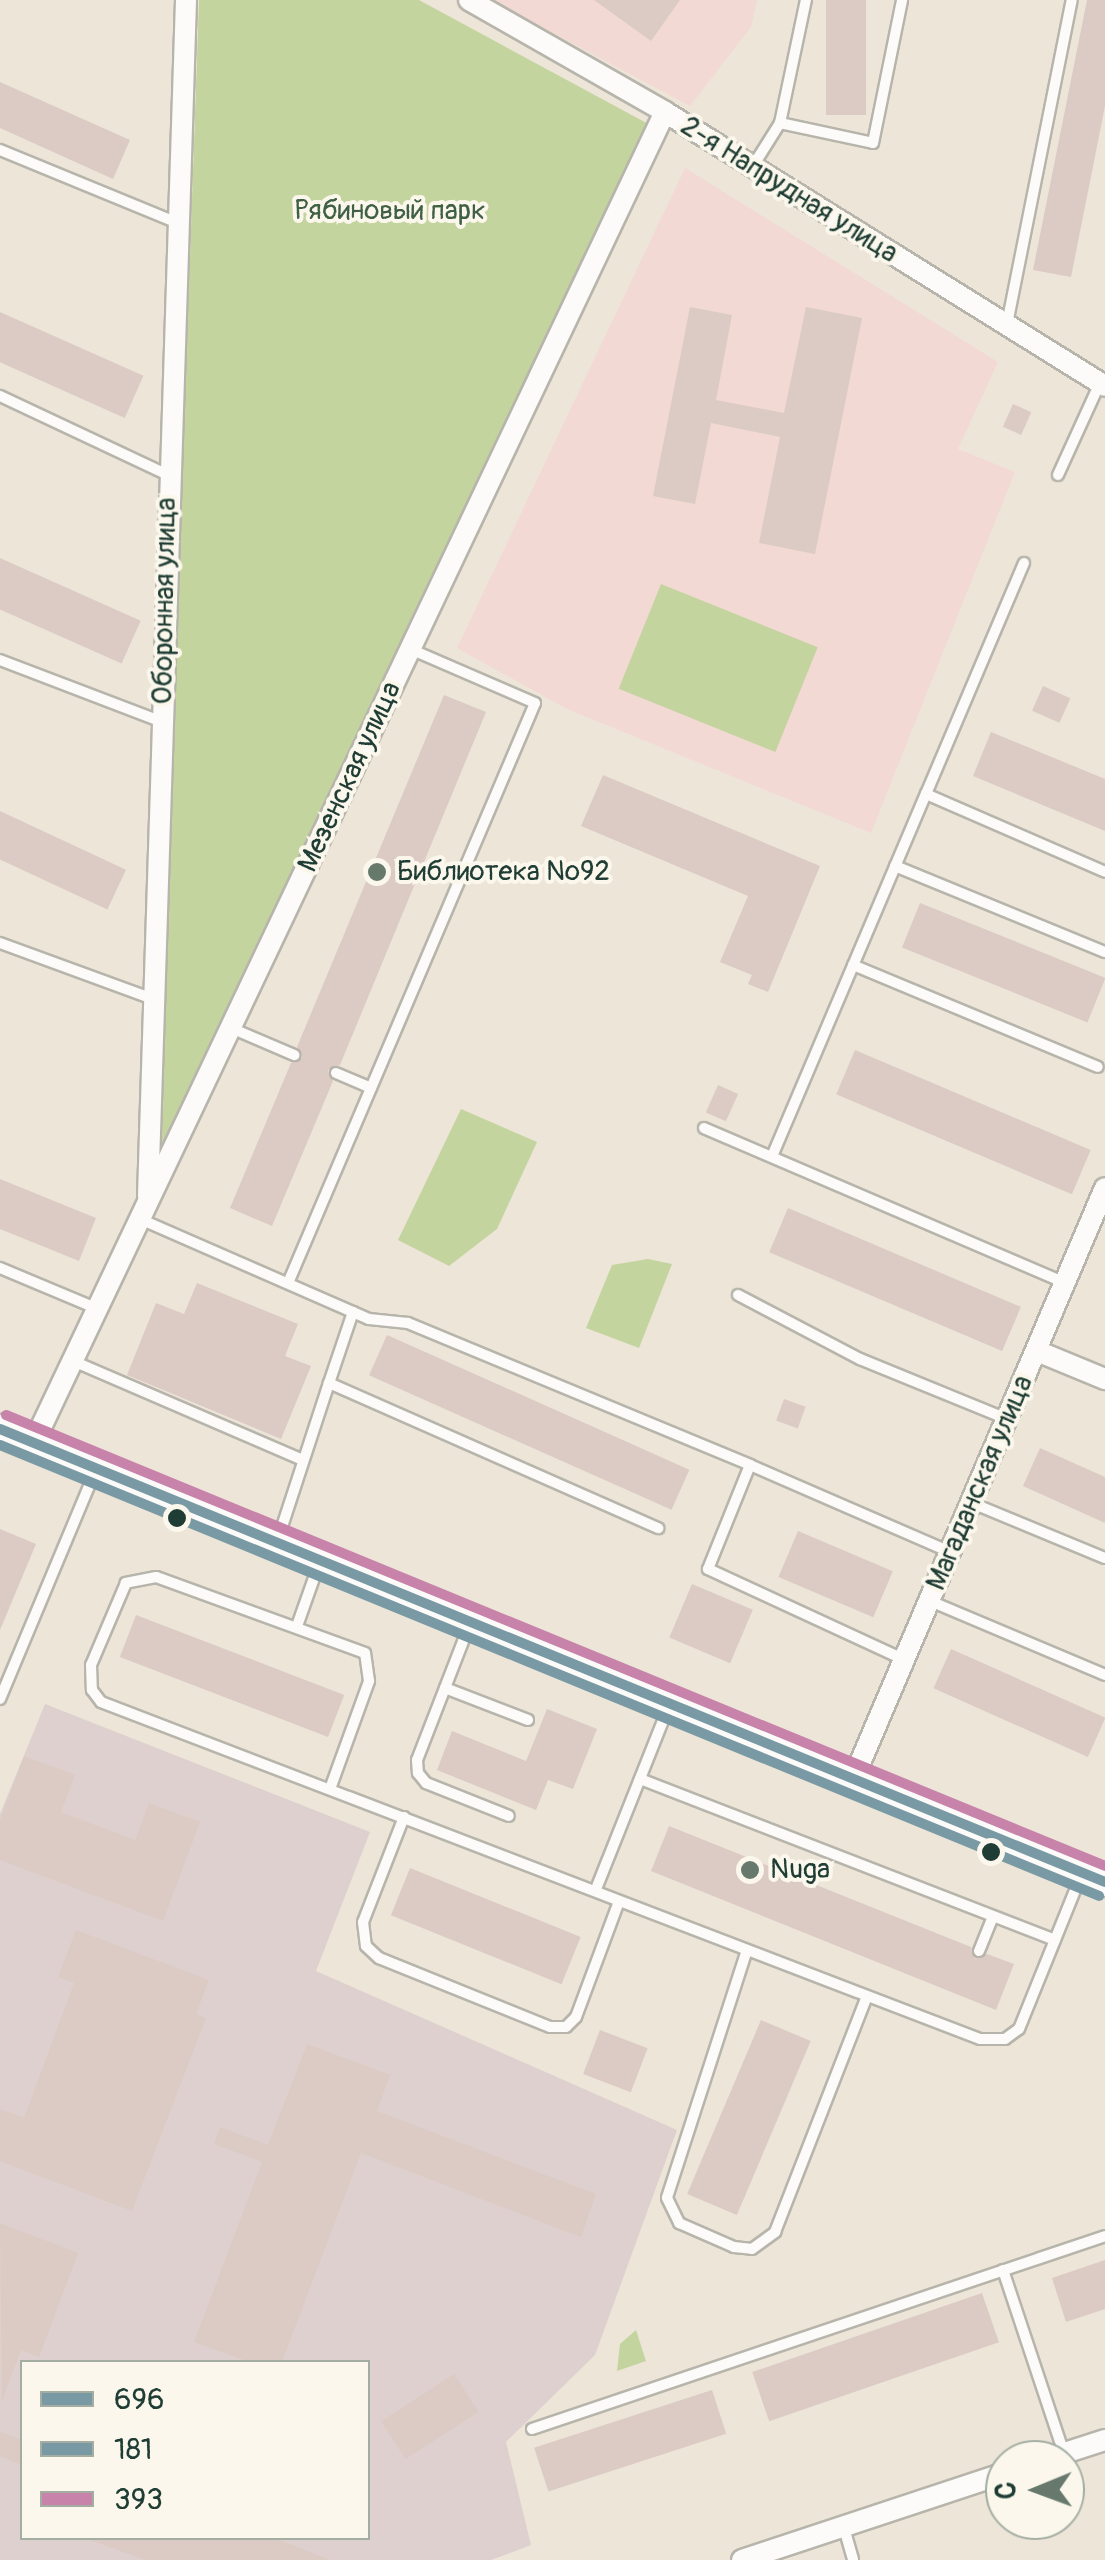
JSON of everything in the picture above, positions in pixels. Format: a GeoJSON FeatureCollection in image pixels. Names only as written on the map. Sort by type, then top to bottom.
{"type":"FeatureCollection","features":[{"type":"Feature","properties":{"kind":"main road"},"geometry":{"type":"LineString","coordinates":[[0,1429],[1094,1877]]}},
{"type":"Feature","properties":{"kind":"street","name":"Оборонная улица"},"geometry":{"type":"LineString","coordinates":[[144,1210],[186,0]]}},
{"type":"Feature","properties":{"kind":"street","name":"2-я Напрудная улица"},"geometry":{"type":"LineString","coordinates":[[469,0],[665,112],[1102,384]]}},
{"type":"Feature","properties":{"kind":"street","name":"Мезенская улица"},"geometry":{"type":"LineString","coordinates":[[34,1442],[665,112]]}},
{"type":"Feature","properties":{"kind":"street","name":"Магаданская улица"},"geometry":{"type":"LineString","coordinates":[[854,1778],[1105,1188]]}},
{"type":"Feature","properties":{"kind":"street"},"geometry":{"type":"LineString","coordinates":[[1037,1351],[1105,1379]]}},
{"type":"Feature","properties":{"kind":"street"},"geometry":{"type":"LineString","coordinates":[[742,2560],[985,2480]]}},
{"type":"Feature","properties":{"kind":"lane"},"geometry":{"type":"LineString","coordinates":[[752,167],[780,123],[806,0]]}},
{"type":"Feature","properties":{"kind":"lane"},"geometry":{"type":"LineString","coordinates":[[780,123],[872,143],[902,0]]}},
{"type":"Feature","properties":{"kind":"lane"},"geometry":{"type":"LineString","coordinates":[[1006,325],[1072,0]]}},
{"type":"Feature","properties":{"kind":"lane"},"geometry":{"type":"LineString","coordinates":[[0,150],[178,224]]}},
{"type":"Feature","properties":{"kind":"lane"},"geometry":{"type":"LineString","coordinates":[[1058,475],[1102,384]]}},
{"type":"Feature","properties":{"kind":"lane"},"geometry":{"type":"LineString","coordinates":[[0,396],[168,475]]}},
{"type":"Feature","properties":{"kind":"lane"},"geometry":{"type":"LineString","coordinates":[[772,1154],[1024,563]]}},
{"type":"Feature","properties":{"kind":"lane"},"geometry":{"type":"LineString","coordinates":[[288,1284],[535,703],[410,649]]}},
{"type":"Feature","properties":{"kind":"lane"},"geometry":{"type":"LineString","coordinates":[[0,660],[163,722]]}},
{"type":"Feature","properties":{"kind":"lane"},"geometry":{"type":"LineString","coordinates":[[926,794],[1105,872]]}},
{"type":"Feature","properties":{"kind":"lane"},"geometry":{"type":"LineString","coordinates":[[896,866],[1105,952]]}},
{"type":"Feature","properties":{"kind":"lane"},"geometry":{"type":"LineString","coordinates":[[0,943],[154,1000]]}},
{"type":"Feature","properties":{"kind":"lane"},"geometry":{"type":"LineString","coordinates":[[853,966],[1098,1067]]}},
{"type":"Feature","properties":{"kind":"lane"},"geometry":{"type":"LineString","coordinates":[[231,1028],[294,1055]]}},
{"type":"Feature","properties":{"kind":"lane"},"geometry":{"type":"LineString","coordinates":[[336,1073],[371,1088]]}},
{"type":"Feature","properties":{"kind":"lane"},"geometry":{"type":"LineString","coordinates":[[704,1128],[772,1154],[1066,1284]]}},
{"type":"Feature","properties":{"kind":"lane"},"geometry":{"type":"LineString","coordinates":[[144,1210],[288,1284],[353,1312],[408,1323],[750,1464],[950,1552]]}},
{"type":"Feature","properties":{"kind":"lane"},"geometry":{"type":"LineString","coordinates":[[0,1268],[98,1308]]}},
{"type":"Feature","properties":{"kind":"lane"},"geometry":{"type":"LineString","coordinates":[[738,1295],[860,1358],[1008,1420]]}},
{"type":"Feature","properties":{"kind":"lane"},"geometry":{"type":"LineString","coordinates":[[278,1541],[353,1312]]}},
{"type":"Feature","properties":{"kind":"lane"},"geometry":{"type":"LineString","coordinates":[[73,1360],[303,1460]]}},
{"type":"Feature","properties":{"kind":"lane"},"geometry":{"type":"LineString","coordinates":[[329,1383],[658,1528]]}},
{"type":"Feature","properties":{"kind":"lane"},"geometry":{"type":"LineString","coordinates":[[750,1464],[708,1570],[905,1660]]}},
{"type":"Feature","properties":{"kind":"lane"},"geometry":{"type":"LineString","coordinates":[[0,1699],[97,1467]]}},
{"type":"Feature","properties":{"kind":"lane"},"geometry":{"type":"LineString","coordinates":[[972,1503],[1105,1558]]}},
{"type":"Feature","properties":{"kind":"lane"},"geometry":{"type":"LineString","coordinates":[[296,1626],[321,1559]]}},
{"type":"Feature","properties":{"kind":"lane"},"geometry":{"type":"LineString","coordinates":[[330,1789],[371,1664],[352,1644],[140,1577],[116,1594],[90,1679],[101,1702],[330,1789],[404,1817],[596,1890],[618,1904],[980,2039],[1005,2039],[1030,2008],[1056,1940],[1094,1877]]}},
{"type":"Feature","properties":{"kind":"lane"},"geometry":{"type":"LineString","coordinates":[[930,1601],[1105,1674]]}},
{"type":"Feature","properties":{"kind":"lane"},"geometry":{"type":"LineString","coordinates":[[472,1620],[418,1773],[509,1816]]}},
{"type":"Feature","properties":{"kind":"lane"},"geometry":{"type":"LineString","coordinates":[[445,1688],[528,1720]]}},
{"type":"Feature","properties":{"kind":"lane"},"geometry":{"type":"LineString","coordinates":[[596,1890],[671,1702]]}},
{"type":"Feature","properties":{"kind":"lane"},"geometry":{"type":"LineString","coordinates":[[640,1778],[1056,1940]]}},
{"type":"Feature","properties":{"kind":"lane"},"geometry":{"type":"LineString","coordinates":[[404,1817],[364,1922],[366,1946],[396,1966],[550,2028],[566,2027],[576,2018],[618,1904]]}},
{"type":"Feature","properties":{"kind":"lane"},"geometry":{"type":"LineString","coordinates":[[980,1951],[992,1918]]}},
{"type":"Feature","properties":{"kind":"lane"},"geometry":{"type":"LineString","coordinates":[[746,1953],[667,2198],[668,2212],[679,2222],[734,2248],[752,2248],[775,2232],[866,1998]]}},
{"type":"Feature","properties":{"kind":"lane"},"geometry":{"type":"LineString","coordinates":[[532,2429],[1105,2236]]}},
{"type":"Feature","properties":{"kind":"lane"},"geometry":{"type":"LineString","coordinates":[[1003,2270],[1060,2440]]}},
{"type":"Feature","properties":{"kind":"lane"},"geometry":{"type":"LineString","coordinates":[[844,2528],[854,2560]]}},
{"type":"Feature","properties":{"kind":"shaded area"},"geometry":{"type":"Polygon","coordinates":[[[491,0],[757,0],[751,27],[690,106],[491,0]]]}},
{"type":"Feature","properties":{"kind":"shaded area"},"geometry":{"type":"Polygon","coordinates":[[[685,168],[998,362],[958,449],[1015,472],[871,833],[567,709],[457,648],[685,168]]]}},
{"type":"Feature","properties":{"kind":"shaded area"},"geometry":{"type":"Polygon","coordinates":[[[45,1704],[370,1832],[316,1971],[677,2130],[595,2355],[506,2442],[531,2545],[491,2560],[0,2560],[0,1814],[45,1704]]]}},
{"type":"Feature","properties":{"kind":"green space","name":"Рябиновый парк"},"geometry":{"type":"Polygon","coordinates":[[[199,0],[419,0],[652,126],[158,1167],[199,0]]]}},
{"type":"Feature","properties":{"kind":"green space"},"geometry":{"type":"Polygon","coordinates":[[[661,584],[818,647],[775,752],[619,689],[661,584]]]}},
{"type":"Feature","properties":{"kind":"green space"},"geometry":{"type":"Polygon","coordinates":[[[461,1109],[537,1142],[497,1229],[449,1266],[398,1240],[461,1109]]]}},
{"type":"Feature","properties":{"kind":"green space"},"geometry":{"type":"Polygon","coordinates":[[[648,1259],[672,1264],[639,1348],[586,1328],[612,1265],[648,1259]]]}},
{"type":"Feature","properties":{"kind":"green space"},"geometry":{"type":"Polygon","coordinates":[[[636,2330],[646,2361],[617,2371],[620,2344],[636,2330]]]}},
{"type":"Feature","properties":{"kind":"building"},"geometry":{"type":"Polygon","coordinates":[[[594,0],[680,0],[651,41],[594,0]]]}},
{"type":"Feature","properties":{"kind":"building"},"geometry":{"type":"Polygon","coordinates":[[[826,0],[866,0],[866,115],[826,115],[826,0]]]}},
{"type":"Feature","properties":{"kind":"building"},"geometry":{"type":"Polygon","coordinates":[[[1087,0],[1105,0],[1105,106],[1071,277],[1033,270],[1087,0]]]}},
{"type":"Feature","properties":{"kind":"building"},"geometry":{"type":"Polygon","coordinates":[[[0,82],[130,140],[113,179],[0,128],[0,82]]]}},
{"type":"Feature","properties":{"kind":"building"},"geometry":{"type":"Polygon","coordinates":[[[690,307],[732,315],[716,400],[784,413],[806,307],[862,318],[815,554],[759,543],[780,437],[711,423],[695,504],[653,496],[690,307]]]}},
{"type":"Feature","properties":{"kind":"building"},"geometry":{"type":"Polygon","coordinates":[[[0,312],[143,376],[125,418],[0,362],[0,312]]]}},
{"type":"Feature","properties":{"kind":"building"},"geometry":{"type":"Polygon","coordinates":[[[1013,404],[1031,412],[1021,435],[1003,427],[1013,404]]]}},
{"type":"Feature","properties":{"kind":"building"},"geometry":{"type":"Polygon","coordinates":[[[0,558],[141,621],[122,664],[0,609],[0,558]]]}},
{"type":"Feature","properties":{"kind":"building"},"geometry":{"type":"Polygon","coordinates":[[[1043,686],[1070,698],[1059,723],[1032,711],[1043,686]]]}},
{"type":"Feature","properties":{"kind":"building"},"geometry":{"type":"Polygon","coordinates":[[[444,695],[486,712],[340,1065],[328,1070],[333,1081],[272,1226],[230,1208],[291,1063],[302,1058],[297,1047],[444,695]]]}},
{"type":"Feature","properties":{"kind":"building"},"geometry":{"type":"Polygon","coordinates":[[[991,732],[1105,779],[1105,831],[973,776],[991,732]]]}},
{"type":"Feature","properties":{"kind":"building"},"geometry":{"type":"Polygon","coordinates":[[[603,775],[820,866],[768,992],[748,984],[752,975],[720,962],[748,896],[581,826],[603,775]]]}},
{"type":"Feature","properties":{"kind":"building"},"geometry":{"type":"Polygon","coordinates":[[[0,811],[126,870],[107,910],[0,860],[0,811]]]}},
{"type":"Feature","properties":{"kind":"building"},"geometry":{"type":"Polygon","coordinates":[[[920,903],[1105,978],[1087,1022],[902,948],[920,903]]]}},
{"type":"Feature","properties":{"kind":"building"},"geometry":{"type":"Polygon","coordinates":[[[855,1050],[1091,1150],[1072,1194],[836,1094],[855,1050]]]}},
{"type":"Feature","properties":{"kind":"building"},"geometry":{"type":"Polygon","coordinates":[[[718,1085],[738,1094],[726,1121],[706,1112],[718,1085]]]}},
{"type":"Feature","properties":{"kind":"building"},"geometry":{"type":"Polygon","coordinates":[[[0,1179],[96,1218],[79,1261],[0,1229],[0,1179]]]}},
{"type":"Feature","properties":{"kind":"building"},"geometry":{"type":"Polygon","coordinates":[[[788,1208],[1021,1307],[1002,1351],[769,1252],[788,1208]]]}},
{"type":"Feature","properties":{"kind":"building"},"geometry":{"type":"Polygon","coordinates":[[[197,1283],[298,1324],[285,1356],[311,1366],[281,1439],[127,1375],[156,1303],[184,1314],[197,1283]]]}},
{"type":"Feature","properties":{"kind":"building"},"geometry":{"type":"Polygon","coordinates":[[[387,1335],[689,1470],[671,1510],[369,1375],[387,1335]]]}},
{"type":"Feature","properties":{"kind":"building"},"geometry":{"type":"Polygon","coordinates":[[[784,1399],[806,1407],[798,1428],[776,1421],[784,1399]]]}},
{"type":"Feature","properties":{"kind":"building"},"geometry":{"type":"Polygon","coordinates":[[[1040,1448],[1105,1477],[1105,1523],[1023,1486],[1040,1448]]]}},
{"type":"Feature","properties":{"kind":"building"},"geometry":{"type":"Polygon","coordinates":[[[0,1529],[36,1544],[0,1630],[0,1529]]]}},
{"type":"Feature","properties":{"kind":"building"},"geometry":{"type":"Polygon","coordinates":[[[798,1531],[893,1571],[873,1617],[778,1577],[798,1531]]]}},
{"type":"Feature","properties":{"kind":"building"},"geometry":{"type":"Polygon","coordinates":[[[692,1584],[753,1610],[730,1663],[669,1637],[692,1584]]]}},
{"type":"Feature","properties":{"kind":"building"},"geometry":{"type":"Polygon","coordinates":[[[136,1615],[344,1695],[328,1737],[120,1657],[136,1615]]]}},
{"type":"Feature","properties":{"kind":"building"},"geometry":{"type":"Polygon","coordinates":[[[951,1649],[1105,1718],[1088,1757],[934,1688],[951,1649]]]}},
{"type":"Feature","properties":{"kind":"building"},"geometry":{"type":"Polygon","coordinates":[[[547,1709],[597,1729],[573,1789],[548,1780],[536,1810],[437,1770],[452,1731],[526,1761],[547,1709]]]}},
{"type":"Feature","properties":{"kind":"building"},"geometry":{"type":"Polygon","coordinates":[[[24,1756],[75,1775],[61,1812],[135,1840],[149,1803],[200,1822],[163,1921],[0,1860],[0,1821],[24,1756]]]}},
{"type":"Feature","properties":{"kind":"building"},"geometry":{"type":"Polygon","coordinates":[[[669,1826],[971,1947],[975,1959],[987,1954],[1014,1964],[996,2010],[651,1871],[669,1826]]]}},
{"type":"Feature","properties":{"kind":"building"},"geometry":{"type":"Polygon","coordinates":[[[410,1868],[581,1937],[561,1984],[391,1915],[410,1868]]]}},
{"type":"Feature","properties":{"kind":"building"},"geometry":{"type":"Polygon","coordinates":[[[76,1930],[209,1980],[196,2014],[206,2018],[132,2211],[0,2161],[0,2109],[24,2118],[74,1983],[58,1977],[76,1930]]]}},
{"type":"Feature","properties":{"kind":"building"},"geometry":{"type":"Polygon","coordinates":[[[761,2020],[811,2041],[737,2215],[687,2194],[761,2020]]]}},
{"type":"Feature","properties":{"kind":"building"},"geometry":{"type":"Polygon","coordinates":[[[600,2030],[648,2048],[631,2092],[583,2074],[600,2030]]]}},
{"type":"Feature","properties":{"kind":"building"},"geometry":{"type":"Polygon","coordinates":[[[307,2044],[390,2075],[377,2111],[596,2194],[581,2237],[361,2153],[283,2360],[244,2360],[194,2342],[262,2162],[214,2144],[220,2127],[268,2145],[307,2044]]]}},
{"type":"Feature","properties":{"kind":"building"},"geometry":{"type":"Polygon","coordinates":[[[0,2223],[78,2253],[39,2357],[21,2350],[2,2401],[0,2223]]]}},
{"type":"Feature","properties":{"kind":"building"},"geometry":{"type":"Polygon","coordinates":[[[1105,2260],[1105,2309],[1066,2322],[1052,2278],[1105,2260]]]}},
{"type":"Feature","properties":{"kind":"building"},"geometry":{"type":"Polygon","coordinates":[[[982,2293],[999,2342],[769,2421],[752,2372],[982,2293]]]}},
{"type":"Feature","properties":{"kind":"building"},"geometry":{"type":"Polygon","coordinates":[[[454,2374],[479,2412],[406,2459],[381,2421],[454,2374]]]}},
{"type":"Feature","properties":{"kind":"building"},"geometry":{"type":"Polygon","coordinates":[[[712,2390],[726,2434],[548,2492],[534,2448],[712,2390]]]}},
{"type":"Feature","properties":{"kind":"building"},"geometry":{"type":"Polygon","coordinates":[[[0,2432],[20,2439],[20,2464],[0,2456],[0,2432]]]}},
{"type":"Feature","properties":{"kind":"building"},"geometry":{"type":"Polygon","coordinates":[[[90,2540],[280,2540],[330,2560],[145,2560],[90,2540]]]}},
{"type":"Feature","properties":{"kind":"transit line","name":"393"},"geometry":{"type":"LineString","coordinates":[[6,1415],[1105,1866]]}},
{"type":"Feature","properties":{"kind":"transit line","name":"696"},"geometry":{"type":"LineString","coordinates":[[0,1429],[1105,1882]]}},
{"type":"Feature","properties":{"kind":"transit line","name":"181"},"geometry":{"type":"LineString","coordinates":[[0,1445],[1099,1896]]}},
{"type":"Feature","properties":{"kind":"place","name":"Библиотека №92"},"geometry":{"type":"Point","coordinates":[377,872]}},
{"type":"Feature","properties":{"kind":"place","name":"Nuga"},"geometry":{"type":"Point","coordinates":[750,1870]}}]}
